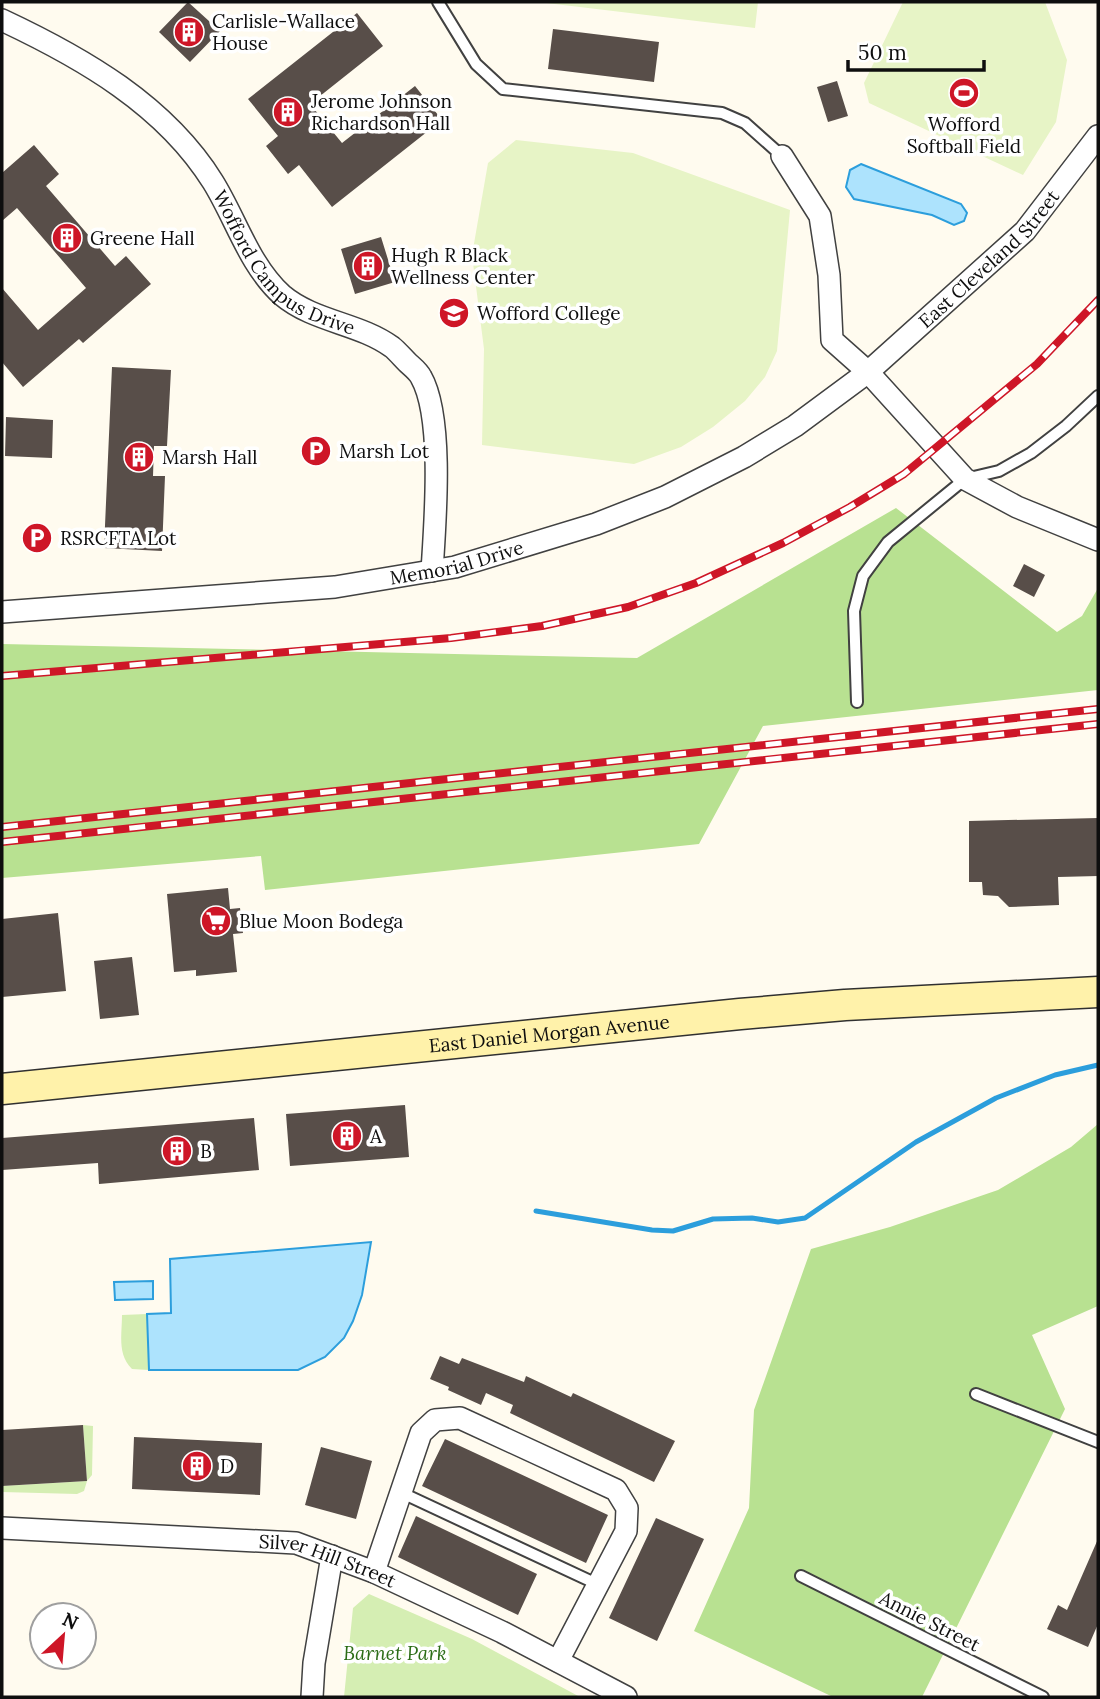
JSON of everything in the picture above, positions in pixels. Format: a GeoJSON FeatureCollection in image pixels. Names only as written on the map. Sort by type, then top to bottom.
{"type":"FeatureCollection","features":[{"type":"Feature","properties":{"kind":"main road","name":"East Daniel Morgan Avenue"},"geometry":{"type":"LineString","coordinates":[[2,1089],[753,1013],[845,1005],[1098,992]]}},
{"type":"Feature","properties":{"kind":"street","name":"Wofford Campus Drive"},"geometry":{"type":"LineString","coordinates":[[2,20],[56,47],[136,98],[184,142],[212,181],[256,262],[282,294],[308,312],[355,328],[391,346],[421,376],[433,412],[436,500],[432,571]]}},
{"type":"Feature","properties":{"kind":"street","name":"East Cleveland Street"},"geometry":{"type":"LineString","coordinates":[[869,372],[1025,231],[1098,136]]}},
{"type":"Feature","properties":{"kind":"street"},"geometry":{"type":"LineString","coordinates":[[782,156],[820,216],[829,275],[832,340],[869,372],[965,479],[1017,507],[1098,540]]}},
{"type":"Feature","properties":{"kind":"street","name":"Memorial Drive"},"geometry":{"type":"LineString","coordinates":[[2,612],[335,587],[455,567],[525,548],[665,497],[744,457],[795,426],[869,372]]}},
{"type":"Feature","properties":{"kind":"street"},"geometry":{"type":"LineString","coordinates":[[374,1572],[421,1433],[435,1420],[460,1418],[616,1490],[627,1508],[626,1531],[558,1661]]}},
{"type":"Feature","properties":{"kind":"street","name":"Silver Hill Street"},"geometry":{"type":"LineString","coordinates":[[2,1528],[296,1543],[374,1572],[502,1632],[626,1697]]}},
{"type":"Feature","properties":{"kind":"street"},"geometry":{"type":"LineString","coordinates":[[312,1697],[314,1663],[332,1556]]}},
{"type":"Feature","properties":{"kind":"lane"},"geometry":{"type":"LineString","coordinates":[[438,2],[476,64],[503,89],[722,113],[745,123],[782,156]]}},
{"type":"Feature","properties":{"kind":"lane"},"geometry":{"type":"LineString","coordinates":[[857,702],[854,611],[863,576],[888,542],[965,479],[999,471],[1031,453],[1066,426],[1098,396]]}},
{"type":"Feature","properties":{"kind":"lane"},"geometry":{"type":"LineString","coordinates":[[976,1394],[1098,1442]]}},
{"type":"Feature","properties":{"kind":"lane"},"geometry":{"type":"LineString","coordinates":[[400,1492],[599,1585]]}},
{"type":"Feature","properties":{"kind":"lane","name":"Annie Street"},"geometry":{"type":"LineString","coordinates":[[801,1576],[1043,1697]]}},
{"type":"Feature","properties":{"kind":"green space"},"geometry":{"type":"Polygon","coordinates":[[[538,2],[758,2],[755,28],[538,2]]]}},
{"type":"Feature","properties":{"kind":"green space","name":"Wofford Softball Field"},"geometry":{"type":"Polygon","coordinates":[[[903,2],[1045,2],[1067,60],[1056,122],[1023,175],[869,103],[864,83],[903,2]]]}},
{"type":"Feature","properties":{"kind":"green space"},"geometry":{"type":"Polygon","coordinates":[[[516,140],[633,153],[790,210],[777,351],[765,377],[745,401],[713,427],[681,447],[634,464],[482,445],[484,349],[472,255],[488,163],[516,140]]]}},
{"type":"Feature","properties":{"kind":"green space"},"geometry":{"type":"Polygon","coordinates":[[[896,508],[1057,632],[1082,616],[1098,588],[1098,690],[763,726],[699,844],[265,890],[261,856],[2,878],[2,644],[637,658],[896,508]]]}},
{"type":"Feature","properties":{"kind":"green space"},"geometry":{"type":"Polygon","coordinates":[[[1098,1124],[1098,1306],[1032,1335],[1065,1409],[922,1697],[833,1697],[694,1631],[749,1508],[754,1410],[811,1249],[890,1227],[998,1190],[1071,1147],[1098,1124]]]}},
{"type":"Feature","properties":{"kind":"green space"},"geometry":{"type":"Polygon","coordinates":[[[147,1314],[149,1370],[132,1369],[122,1351],[122,1315],[147,1314]]]}},
{"type":"Feature","properties":{"kind":"green space"},"geometry":{"type":"Polygon","coordinates":[[[83,1425],[93,1426],[92,1475],[87,1481],[83,1425]]]}},
{"type":"Feature","properties":{"kind":"green space"},"geometry":{"type":"Polygon","coordinates":[[[87,1481],[84,1491],[77,1494],[2,1492],[2,1486],[87,1481]]]}},
{"type":"Feature","properties":{"kind":"green space","name":"Barnet Park"},"geometry":{"type":"Polygon","coordinates":[[[369,1594],[472,1639],[580,1697],[344,1697],[353,1608],[369,1594]]]}},
{"type":"Feature","properties":{"kind":"water"},"geometry":{"type":"Polygon","coordinates":[[[861,164],[961,204],[967,213],[964,221],[954,225],[932,215],[854,199],[846,187],[850,170],[861,164]]]}},
{"type":"Feature","properties":{"kind":"water"},"geometry":{"type":"Polygon","coordinates":[[[371,1242],[362,1295],[353,1321],[344,1338],[325,1357],[298,1370],[149,1370],[147,1314],[171,1313],[170,1259],[371,1242]]]}},
{"type":"Feature","properties":{"kind":"water"},"geometry":{"type":"Polygon","coordinates":[[[153,1281],[153,1299],[115,1300],[114,1282],[153,1281]]]}},
{"type":"Feature","properties":{"kind":"building","name":"Carlisle-Wallace House"},"geometry":{"type":"Polygon","coordinates":[[[188,2],[220,31],[190,62],[159,32],[188,2]]]}},
{"type":"Feature","properties":{"kind":"building","name":"Jerome Johnson Richardson Hall"},"geometry":{"type":"Polygon","coordinates":[[[357,13],[383,46],[310,104],[342,143],[415,86],[442,120],[332,207],[299,165],[288,174],[266,146],[278,136],[248,99],[357,13]]]}},
{"type":"Feature","properties":{"kind":"building"},"geometry":{"type":"Polygon","coordinates":[[[553,29],[659,42],[654,82],[548,69],[553,29]]]}},
{"type":"Feature","properties":{"kind":"building"},"geometry":{"type":"Polygon","coordinates":[[[837,81],[848,116],[828,122],[817,87],[837,81]]]}},
{"type":"Feature","properties":{"kind":"building","name":"Greene Hall"},"geometry":{"type":"Polygon","coordinates":[[[34,145],[59,174],[46,186],[115,266],[126,256],[151,284],[83,343],[79,339],[23,387],[2,362],[2,288],[38,330],[86,288],[17,208],[2,221],[2,173],[34,145]]]}},
{"type":"Feature","properties":{"kind":"building","name":"Hugh R Black Wellness Center"},"geometry":{"type":"Polygon","coordinates":[[[381,237],[395,282],[355,294],[341,249],[381,237]]]}},
{"type":"Feature","properties":{"kind":"building","name":"Marsh Hall"},"geometry":{"type":"Polygon","coordinates":[[[112,367],[171,370],[167,446],[154,446],[153,476],[165,476],[162,551],[104,548],[112,367]]]}},
{"type":"Feature","properties":{"kind":"building"},"geometry":{"type":"Polygon","coordinates":[[[6,417],[53,420],[52,458],[5,456],[6,417]]]}},
{"type":"Feature","properties":{"kind":"building"},"geometry":{"type":"Polygon","coordinates":[[[1024,564],[1045,575],[1034,597],[1013,586],[1024,564]]]}},
{"type":"Feature","properties":{"kind":"building"},"geometry":{"type":"Polygon","coordinates":[[[1098,818],[1098,876],[1058,877],[1059,905],[1009,907],[998,896],[983,895],[982,882],[969,882],[969,821],[1098,818]]]}},
{"type":"Feature","properties":{"kind":"building","name":"Blue Moon Bodega"},"geometry":{"type":"Polygon","coordinates":[[[228,888],[230,909],[240,908],[243,933],[233,934],[237,972],[196,976],[196,970],[174,972],[167,894],[228,888]]]}},
{"type":"Feature","properties":{"kind":"building"},"geometry":{"type":"Polygon","coordinates":[[[58,913],[66,991],[2,997],[2,919],[58,913]]]}},
{"type":"Feature","properties":{"kind":"building"},"geometry":{"type":"Polygon","coordinates":[[[132,957],[139,1015],[100,1019],[94,961],[132,957]]]}},
{"type":"Feature","properties":{"kind":"building","name":"A"},"geometry":{"type":"Polygon","coordinates":[[[405,1105],[409,1157],[290,1166],[286,1114],[405,1105]]]}},
{"type":"Feature","properties":{"kind":"building","name":"B"},"geometry":{"type":"Polygon","coordinates":[[[254,1118],[259,1170],[99,1184],[98,1163],[2,1170],[2,1138],[254,1118]]]}},
{"type":"Feature","properties":{"kind":"building"},"geometry":{"type":"Polygon","coordinates":[[[440,1356],[459,1364],[462,1358],[524,1382],[526,1376],[571,1397],[573,1393],[675,1441],[654,1482],[510,1413],[513,1405],[486,1393],[481,1405],[448,1390],[449,1387],[430,1379],[440,1356]]]}},
{"type":"Feature","properties":{"kind":"building"},"geometry":{"type":"Polygon","coordinates":[[[83,1425],[87,1481],[2,1486],[2,1430],[83,1425]]]}},
{"type":"Feature","properties":{"kind":"building","name":"D"},"geometry":{"type":"Polygon","coordinates":[[[134,1437],[262,1443],[260,1495],[132,1489],[134,1437]]]}},
{"type":"Feature","properties":{"kind":"building"},"geometry":{"type":"Polygon","coordinates":[[[445,1439],[608,1515],[586,1563],[422,1486],[445,1439]]]}},
{"type":"Feature","properties":{"kind":"building"},"geometry":{"type":"Polygon","coordinates":[[[321,1447],[372,1461],[356,1519],[305,1505],[321,1447]]]}},
{"type":"Feature","properties":{"kind":"building"},"geometry":{"type":"Polygon","coordinates":[[[416,1516],[537,1574],[518,1615],[398,1557],[416,1516]]]}},
{"type":"Feature","properties":{"kind":"building"},"geometry":{"type":"Polygon","coordinates":[[[656,1518],[704,1539],[657,1641],[609,1618],[656,1518]]]}},
{"type":"Feature","properties":{"kind":"building"},"geometry":{"type":"Polygon","coordinates":[[[1098,1539],[1098,1624],[1088,1647],[1047,1629],[1058,1605],[1067,1610],[1098,1539]]]}},
{"type":"Feature","properties":{"kind":"waterway"},"geometry":{"type":"LineString","coordinates":[[536,1211],[673,1231],[713,1219],[752,1218],[778,1222],[805,1218],[916,1142],[996,1098],[1055,1075],[1098,1065]]}},
{"type":"Feature","properties":{"kind":"railway"},"geometry":{"type":"LineString","coordinates":[[2,676],[451,638],[542,626],[628,607],[696,583],[783,543],[904,474],[1037,364],[1098,300]]}},
{"type":"Feature","properties":{"kind":"railway"},"geometry":{"type":"LineString","coordinates":[[2,827],[1098,709]]}},
{"type":"Feature","properties":{"kind":"railway"},"geometry":{"type":"LineString","coordinates":[[2,842],[1098,724]]}},
{"type":"Feature","properties":{"kind":"place","name":"Carlisle-Wallace House"},"geometry":{"type":"Point","coordinates":[189,32]}},
{"type":"Feature","properties":{"kind":"place","name":"Wofford Softball Field"},"geometry":{"type":"Point","coordinates":[964,93]}},
{"type":"Feature","properties":{"kind":"place","name":"Jerome Johnson Richardson Hall"},"geometry":{"type":"Point","coordinates":[288,112]}},
{"type":"Feature","properties":{"kind":"place","name":"Greene Hall"},"geometry":{"type":"Point","coordinates":[67,238]}},
{"type":"Feature","properties":{"kind":"place","name":"Hugh R Black Wellness Center"},"geometry":{"type":"Point","coordinates":[368,266]}},
{"type":"Feature","properties":{"kind":"place","name":"Wofford College"},"geometry":{"type":"Point","coordinates":[454,313]}},
{"type":"Feature","properties":{"kind":"place","name":"Marsh Lot"},"geometry":{"type":"Point","coordinates":[316,451]}},
{"type":"Feature","properties":{"kind":"place","name":"Marsh Hall"},"geometry":{"type":"Point","coordinates":[139,457]}},
{"type":"Feature","properties":{"kind":"place","name":"RSRCFTA Lot"},"geometry":{"type":"Point","coordinates":[37,538]}},
{"type":"Feature","properties":{"kind":"place","name":"Blue Moon Bodega"},"geometry":{"type":"Point","coordinates":[216,921]}},
{"type":"Feature","properties":{"kind":"place","name":"A"},"geometry":{"type":"Point","coordinates":[347,1136]}},
{"type":"Feature","properties":{"kind":"place","name":"B"},"geometry":{"type":"Point","coordinates":[177,1151]}},
{"type":"Feature","properties":{"kind":"place","name":"D"},"geometry":{"type":"Point","coordinates":[197,1466]}}]}
